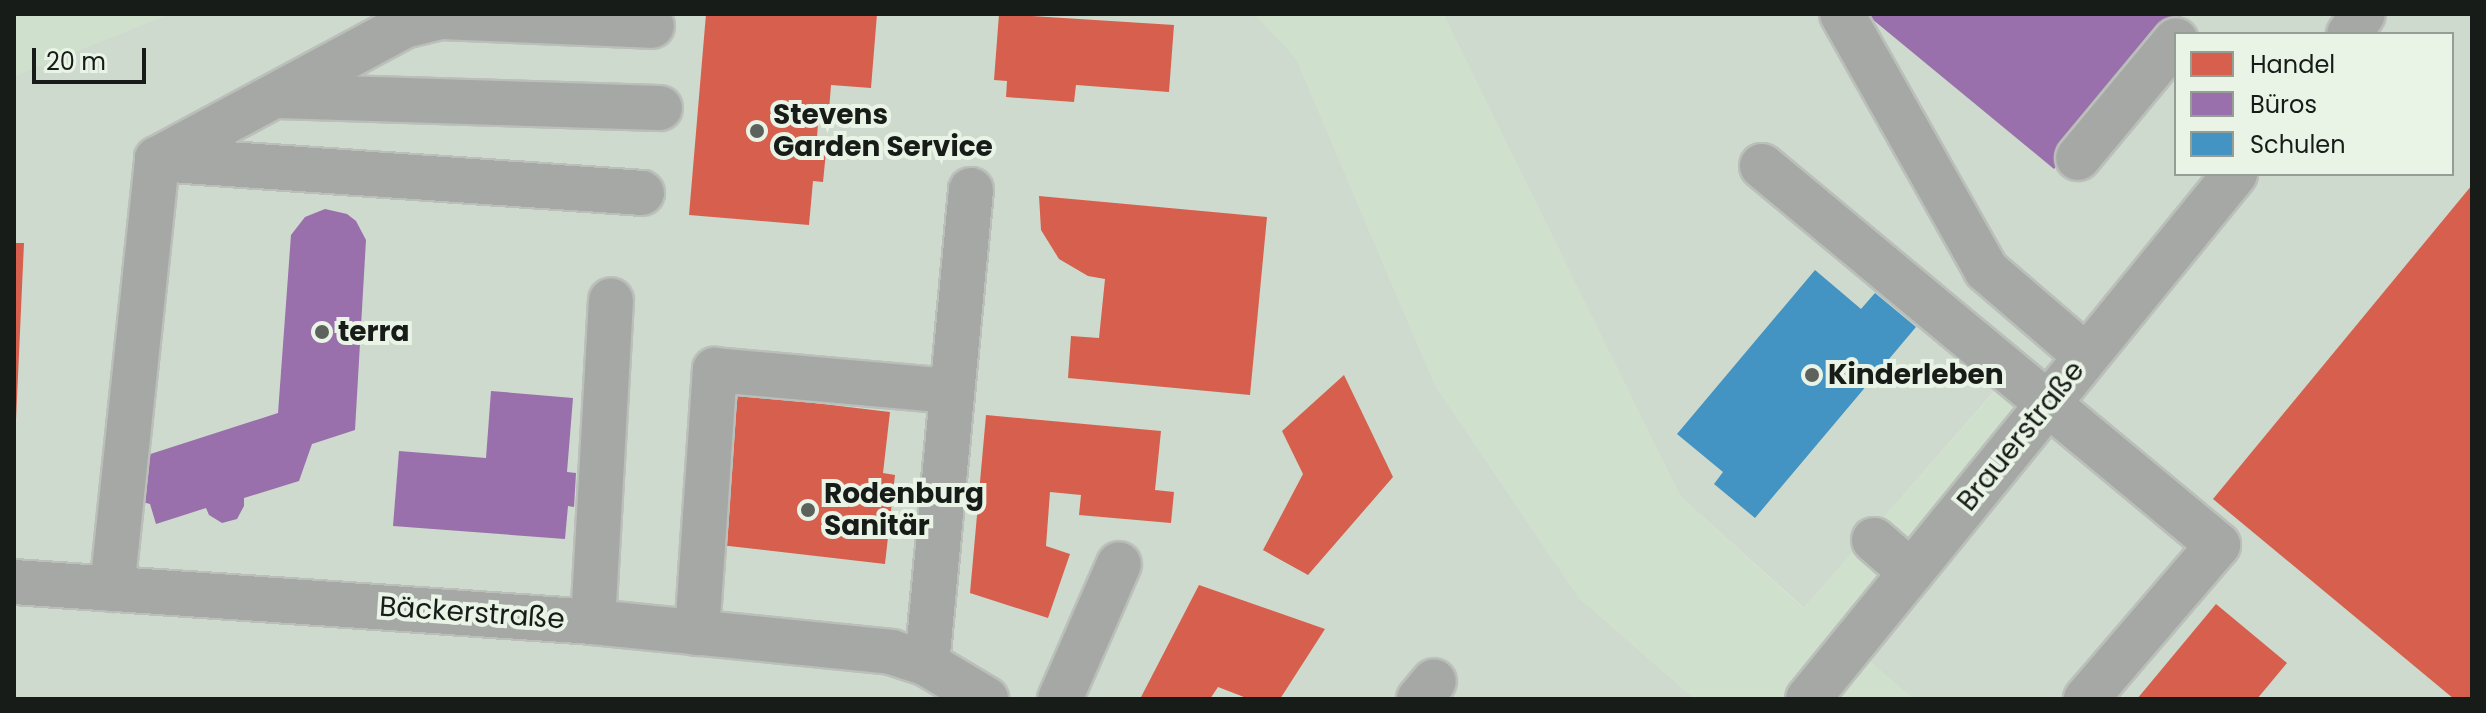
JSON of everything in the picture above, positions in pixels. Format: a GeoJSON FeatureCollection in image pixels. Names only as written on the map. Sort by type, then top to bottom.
{"type":"FeatureCollection","features":[{"type":"Feature","properties":{"kind":"street"},"geometry":{"type":"LineString","coordinates":[[1842,14],[1986,270],[2086,356]]}},
{"type":"Feature","properties":{"kind":"street"},"geometry":{"type":"LineString","coordinates":[[2183,32],[2197,14]]}},
{"type":"Feature","properties":{"kind":"street"},"geometry":{"type":"LineString","coordinates":[[2350,32],[2363,14]]}},
{"type":"Feature","properties":{"kind":"street"},"geometry":{"type":"LineString","coordinates":[[157,159],[404,26],[440,17],[652,26]]}},
{"type":"Feature","properties":{"kind":"street"},"geometry":{"type":"LineString","coordinates":[[2078,158],[2174,42]]}},
{"type":"Feature","properties":{"kind":"street"},"geometry":{"type":"LineString","coordinates":[[274,96],[660,108]]}},
{"type":"Feature","properties":{"kind":"street"},"geometry":{"type":"LineString","coordinates":[[157,159],[642,193]]}},
{"type":"Feature","properties":{"kind":"street"},"geometry":{"type":"LineString","coordinates":[[112,589],[157,159]]}},
{"type":"Feature","properties":{"kind":"street"},"geometry":{"type":"LineString","coordinates":[[1762,166],[2218,545],[2086,699]]}},
{"type":"Feature","properties":{"kind":"street","name":"Brauerstraße"},"geometry":{"type":"LineString","coordinates":[[1808,699],[2233,176]]}},
{"type":"Feature","properties":{"kind":"street"},"geometry":{"type":"LineString","coordinates":[[927,664],[971,190]]}},
{"type":"Feature","properties":{"kind":"street"},"geometry":{"type":"LineString","coordinates":[[593,622],[611,301]]}},
{"type":"Feature","properties":{"kind":"street"},"geometry":{"type":"LineString","coordinates":[[697,633],[715,370],[952,391]]}},
{"type":"Feature","properties":{"kind":"street"},"geometry":{"type":"LineString","coordinates":[[1874,540],[1911,572]]}},
{"type":"Feature","properties":{"kind":"street"},"geometry":{"type":"LineString","coordinates":[[1060,699],[1119,564]]}},
{"type":"Feature","properties":{"kind":"street","name":"Bäckerstraße"},"geometry":{"type":"LineString","coordinates":[[14,582],[593,622],[891,652],[927,664],[986,699]]}},
{"type":"Feature","properties":{"kind":"shaded area"},"geometry":{"type":"Polygon","coordinates":[[[14,14],[169,14],[14,76],[14,14]]]}},
{"type":"Feature","properties":{"kind":"shaded area"},"geometry":{"type":"Polygon","coordinates":[[[169,14],[1255,14],[1296,58],[1435,385],[1579,598],[1695,699],[14,699],[14,76],[169,14]]]}},
{"type":"Feature","properties":{"kind":"shaded area"},"geometry":{"type":"Polygon","coordinates":[[[1255,14],[1443,14],[1680,496],[1803,608],[2013,371],[2048,402],[1852,646],[1913,699],[1695,699],[1579,598],[1435,385],[1296,58],[1255,14]]]}},
{"type":"Feature","properties":{"kind":"shaded area"},"geometry":{"type":"Polygon","coordinates":[[[1443,14],[2472,14],[2472,699],[1913,699],[1852,646],[2012,371],[1804,608],[1680,496],[1443,14]]]}},
{"type":"Feature","properties":{"kind":"building: Handel","name":"Stevens Garden Service"},"geometry":{"type":"Polygon","coordinates":[[[706,14],[877,14],[871,88],[831,85],[829,111],[819,110],[816,151],[826,152],[823,182],[813,181],[809,225],[689,215],[706,14]]]}},
{"type":"Feature","properties":{"kind":"building: Handel"},"geometry":{"type":"Polygon","coordinates":[[[999,14],[1174,25],[1169,92],[1076,85],[1074,102],[1006,97],[1007,81],[994,80],[999,14]]]}},
{"type":"Feature","properties":{"kind":"building: Handel"},"geometry":{"type":"Polygon","coordinates":[[[2472,185],[2472,699],[2454,699],[2213,499],[2472,185]]]}},
{"type":"Feature","properties":{"kind":"building: Handel"},"geometry":{"type":"Polygon","coordinates":[[[1039,196],[1267,217],[1250,395],[1068,378],[1071,336],[1099,338],[1105,279],[1088,276],[1059,259],[1041,230],[1039,196]]]}},
{"type":"Feature","properties":{"kind":"building: Handel"},"geometry":{"type":"Polygon","coordinates":[[[14,243],[24,243],[16,420],[14,419],[14,243]]]}},
{"type":"Feature","properties":{"kind":"building: Handel"},"geometry":{"type":"Polygon","coordinates":[[[1344,375],[1393,477],[1308,575],[1263,550],[1303,474],[1282,431],[1344,375]]]}},
{"type":"Feature","properties":{"kind":"building: Handel","name":"Rodenburg Sanitär"},"geometry":{"type":"Polygon","coordinates":[[[738,394],[890,412],[883,473],[895,475],[885,564],[720,545],[738,394]]]}},
{"type":"Feature","properties":{"kind":"building: Handel"},"geometry":{"type":"Polygon","coordinates":[[[986,415],[1161,431],[1155,490],[1174,492],[1171,523],[1079,515],[1081,495],[1050,492],[1046,546],[1070,554],[1048,618],[970,593],[986,415]]]}},
{"type":"Feature","properties":{"kind":"building: Handel"},"geometry":{"type":"Polygon","coordinates":[[[1199,585],[1325,629],[1280,699],[1249,699],[1218,687],[1210,699],[1140,699],[1199,585]]]}},
{"type":"Feature","properties":{"kind":"building: Handel"},"geometry":{"type":"Polygon","coordinates":[[[2216,604],[2287,663],[2257,699],[2137,699],[2216,604]]]}},
{"type":"Feature","properties":{"kind":"building: Büros"},"geometry":{"type":"Polygon","coordinates":[[[1866,14],[2183,14],[2054,169],[1866,14]]]}},
{"type":"Feature","properties":{"kind":"building: Büros","name":"terra"},"geometry":{"type":"Polygon","coordinates":[[[325,209],[347,214],[356,221],[366,240],[355,430],[312,444],[299,481],[244,498],[244,506],[237,519],[222,523],[209,515],[206,508],[156,524],[150,504],[124,497],[135,459],[278,413],[291,235],[305,217],[325,209]]]}},
{"type":"Feature","properties":{"kind":"building: Büros"},"geometry":{"type":"Polygon","coordinates":[[[491,391],[573,398],[567,472],[576,473],[574,507],[568,506],[565,539],[393,526],[399,451],[486,458],[491,391]]]}},
{"type":"Feature","properties":{"kind":"building: Schulen"},"geometry":{"type":"Polygon","coordinates":[[[1815,270],[1861,309],[1875,293],[1916,327],[1755,518],[1714,484],[1723,472],[1677,434],[1815,270]]]}},
{"type":"Feature","properties":{"kind":"place","name":"Stevens Garden Service"},"geometry":{"type":"Point","coordinates":[757,131]}},
{"type":"Feature","properties":{"kind":"place","name":"terra"},"geometry":{"type":"Point","coordinates":[322,332]}},
{"type":"Feature","properties":{"kind":"place","name":"Kinderleben"},"geometry":{"type":"Point","coordinates":[1812,375]}},
{"type":"Feature","properties":{"kind":"place","name":"Rodenburg Sanitär"},"geometry":{"type":"Point","coordinates":[808,510]}}]}
